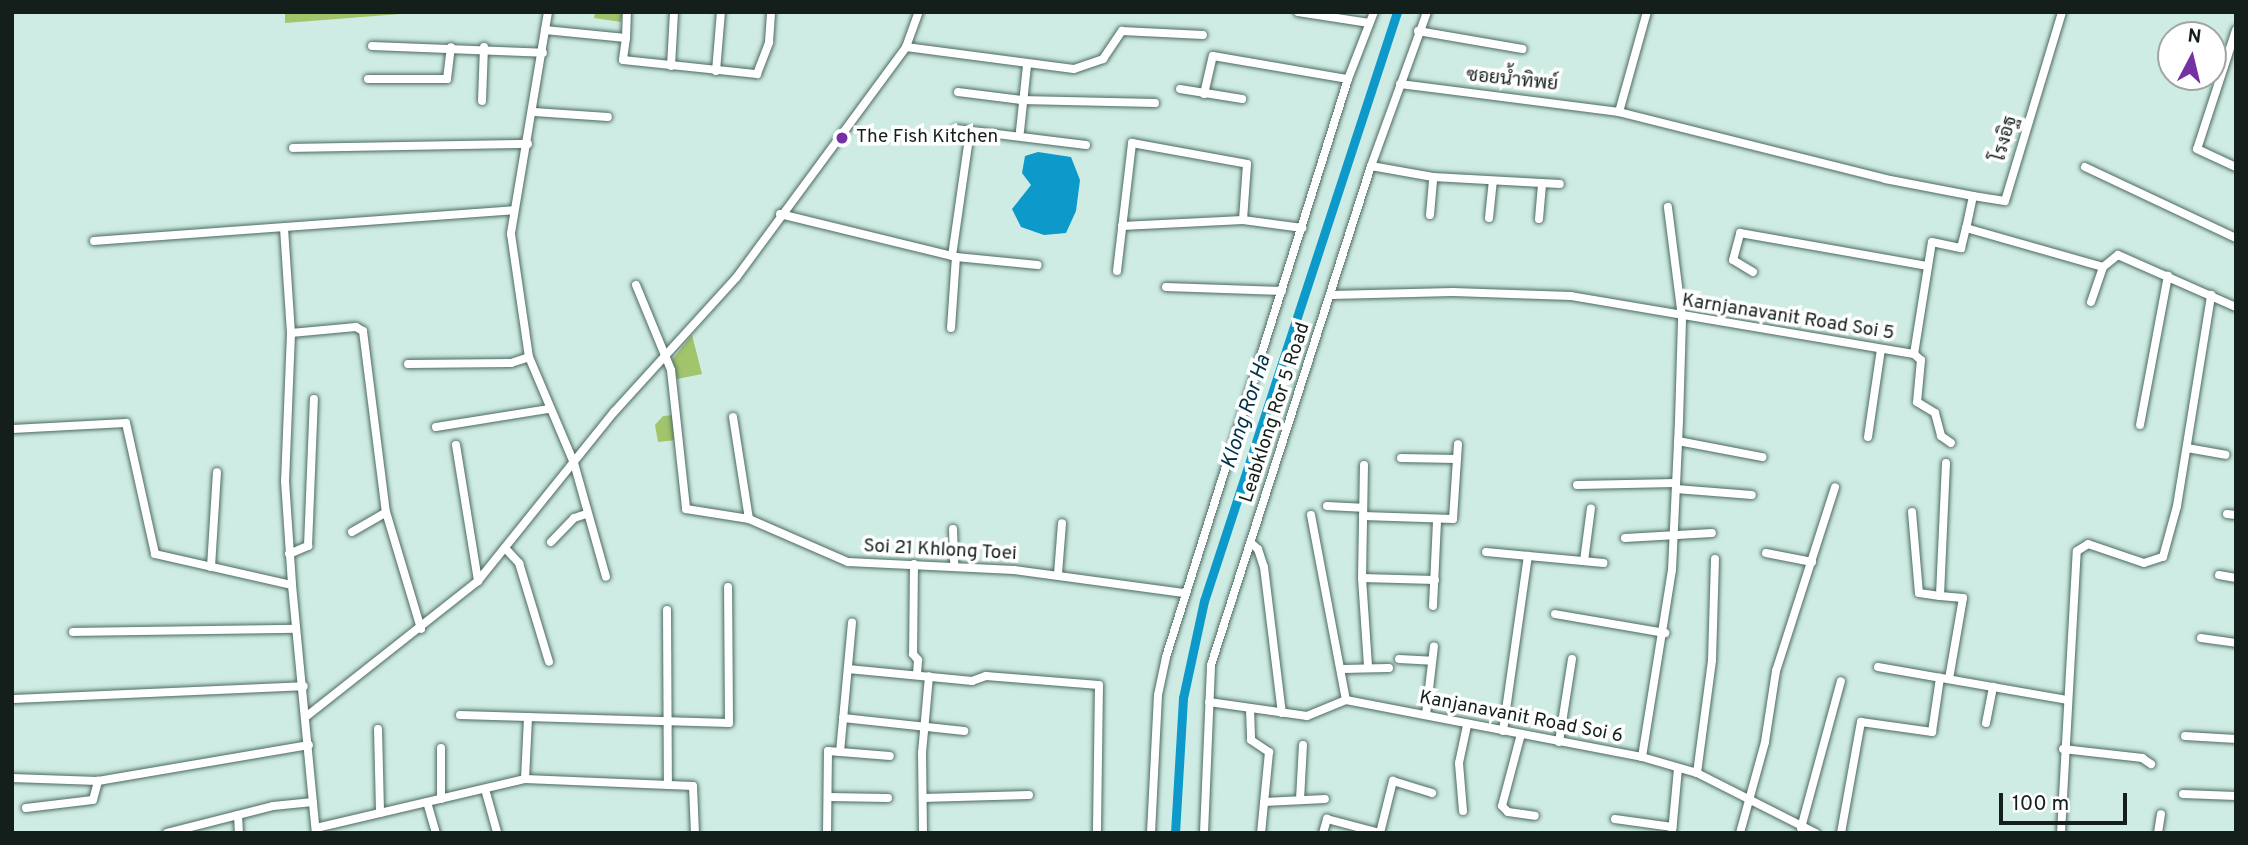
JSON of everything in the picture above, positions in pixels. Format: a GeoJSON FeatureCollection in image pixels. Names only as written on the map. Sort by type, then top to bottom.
{"type":"FeatureCollection","features":[{"type":"Feature","properties":{"kind":"street"},"geometry":{"type":"LineString","coordinates":[[548,12],[534,112],[513,210],[511,234],[529,357],[548,409],[574,463],[586,514],[606,577]]}},
{"type":"Feature","properties":{"kind":"street"},"geometry":{"type":"LineString","coordinates":[[626,12],[623,60],[757,74],[769,42],[771,12]]}},
{"type":"Feature","properties":{"kind":"street"},"geometry":{"type":"LineString","coordinates":[[671,66],[674,12]]}},
{"type":"Feature","properties":{"kind":"street"},"geometry":{"type":"LineString","coordinates":[[716,71],[721,12]]}},
{"type":"Feature","properties":{"kind":"street"},"geometry":{"type":"LineString","coordinates":[[307,716],[421,629],[478,581],[574,463],[736,278],[780,214],[906,47],[919,12]]}},
{"type":"Feature","properties":{"kind":"street"},"geometry":{"type":"LineString","coordinates":[[1298,12],[1368,23]]}},
{"type":"Feature","properties":{"kind":"street","name":"Leabklong Ror 5 Road"},"geometry":{"type":"LineString","coordinates":[[1151,833],[1158,695],[1185,593],[1348,79],[1374,12]]}},
{"type":"Feature","properties":{"kind":"street","name":"Leabklong Ror 5 Road"},"geometry":{"type":"LineString","coordinates":[[1204,833],[1211,665],[1371,166],[1427,12]]}},
{"type":"Feature","properties":{"kind":"street"},"geometry":{"type":"LineString","coordinates":[[1619,112],[1647,12]]}},
{"type":"Feature","properties":{"kind":"street","name":"โรงอิฐ"},"geometry":{"type":"LineString","coordinates":[[1973,196],[2005,201],[2046,56],[2062,12]]}},
{"type":"Feature","properties":{"kind":"street"},"geometry":{"type":"LineString","coordinates":[[545,30],[626,38]]}},
{"type":"Feature","properties":{"kind":"street"},"geometry":{"type":"LineString","coordinates":[[2236,30],[2197,149],[2236,167]]}},
{"type":"Feature","properties":{"kind":"street"},"geometry":{"type":"LineString","coordinates":[[906,47],[1073,69],[1103,59],[1122,31],[1203,35]]}},
{"type":"Feature","properties":{"kind":"street"},"geometry":{"type":"LineString","coordinates":[[1418,32],[1522,48]]}},
{"type":"Feature","properties":{"kind":"street"},"geometry":{"type":"LineString","coordinates":[[372,46],[484,47],[543,53]]}},
{"type":"Feature","properties":{"kind":"street"},"geometry":{"type":"LineString","coordinates":[[368,79],[447,79],[452,47]]}},
{"type":"Feature","properties":{"kind":"street"},"geometry":{"type":"LineString","coordinates":[[482,101],[484,47]]}},
{"type":"Feature","properties":{"kind":"street"},"geometry":{"type":"LineString","coordinates":[[1204,94],[1213,56],[1348,79]]}},
{"type":"Feature","properties":{"kind":"street"},"geometry":{"type":"LineString","coordinates":[[1020,131],[1021,100],[1027,65]]}},
{"type":"Feature","properties":{"kind":"street","name":"ซอยน้ำทิพย์"},"geometry":{"type":"LineString","coordinates":[[1400,84],[1619,112],[1885,179],[1973,196]]}},
{"type":"Feature","properties":{"kind":"street"},"geometry":{"type":"LineString","coordinates":[[1180,89],[1242,99]]}},
{"type":"Feature","properties":{"kind":"street"},"geometry":{"type":"LineString","coordinates":[[958,92],[1021,100],[1155,103]]}},
{"type":"Feature","properties":{"kind":"street"},"geometry":{"type":"LineString","coordinates":[[534,112],[608,117]]}},
{"type":"Feature","properties":{"kind":"street"},"geometry":{"type":"LineString","coordinates":[[956,129],[1086,145]]}},
{"type":"Feature","properties":{"kind":"street"},"geometry":{"type":"LineString","coordinates":[[951,328],[954,257],[970,131]]}},
{"type":"Feature","properties":{"kind":"street"},"geometry":{"type":"LineString","coordinates":[[1117,271],[1132,143],[1247,164],[1243,220]]}},
{"type":"Feature","properties":{"kind":"street"},"geometry":{"type":"LineString","coordinates":[[293,148],[528,144]]}},
{"type":"Feature","properties":{"kind":"street"},"geometry":{"type":"LineString","coordinates":[[1371,166],[1433,177],[1560,184]]}},
{"type":"Feature","properties":{"kind":"street"},"geometry":{"type":"LineString","coordinates":[[2085,167],[2236,238]]}},
{"type":"Feature","properties":{"kind":"street"},"geometry":{"type":"LineString","coordinates":[[1430,215],[1433,177]]}},
{"type":"Feature","properties":{"kind":"street"},"geometry":{"type":"LineString","coordinates":[[1489,218],[1493,181]]}},
{"type":"Feature","properties":{"kind":"street"},"geometry":{"type":"LineString","coordinates":[[1539,219],[1542,184]]}},
{"type":"Feature","properties":{"kind":"street"},"geometry":{"type":"LineString","coordinates":[[1973,196],[1966,228],[2104,267]]}},
{"type":"Feature","properties":{"kind":"street"},"geometry":{"type":"LineString","coordinates":[[1642,757],[1665,633],[1674,535],[1682,317],[1668,207]]}},
{"type":"Feature","properties":{"kind":"street"},"geometry":{"type":"LineString","coordinates":[[94,241],[513,210]]}},
{"type":"Feature","properties":{"kind":"street"},"geometry":{"type":"LineString","coordinates":[[780,214],[954,257],[1038,265]]}},
{"type":"Feature","properties":{"kind":"street"},"geometry":{"type":"LineString","coordinates":[[1122,226],[1243,220],[1302,228]]}},
{"type":"Feature","properties":{"kind":"street"},"geometry":{"type":"LineString","coordinates":[[284,228],[291,333],[286,456],[289,554],[294,629],[304,686],[316,831],[524,779],[693,786],[695,833]]}},
{"type":"Feature","properties":{"kind":"street","name":"Karnjanavanit Road Soi 5"},"geometry":{"type":"LineString","coordinates":[[1331,295],[1452,292],[1571,296],[1914,355],[1932,242],[1961,248],[1966,228]]}},
{"type":"Feature","properties":{"kind":"street"},"geometry":{"type":"LineString","coordinates":[[1753,272],[1733,260],[1738,234],[1928,266]]}},
{"type":"Feature","properties":{"kind":"street"},"geometry":{"type":"LineString","coordinates":[[2091,302],[2104,267],[2118,255],[2236,307]]}},
{"type":"Feature","properties":{"kind":"street"},"geometry":{"type":"LineString","coordinates":[[2140,425],[2168,276]]}},
{"type":"Feature","properties":{"kind":"street"},"geometry":{"type":"LineString","coordinates":[[636,285],[663,359]]}},
{"type":"Feature","properties":{"kind":"street"},"geometry":{"type":"LineString","coordinates":[[1166,287],[1282,291]]}},
{"type":"Feature","properties":{"kind":"street"},"geometry":{"type":"LineString","coordinates":[[2061,833],[2063,749],[2077,551],[2088,544],[2144,563],[2163,557],[2187,448],[2211,295]]}},
{"type":"Feature","properties":{"kind":"street"},"geometry":{"type":"LineString","coordinates":[[291,333],[356,327],[363,331],[386,512],[421,629]]}},
{"type":"Feature","properties":{"kind":"street"},"geometry":{"type":"LineString","coordinates":[[1868,437],[1881,349]]}},
{"type":"Feature","properties":{"kind":"street"},"geometry":{"type":"LineString","coordinates":[[1914,355],[1921,360],[1917,402],[1935,413],[1941,436],[1951,443]]}},
{"type":"Feature","properties":{"kind":"street"},"geometry":{"type":"LineString","coordinates":[[408,364],[511,363],[529,357]]}},
{"type":"Feature","properties":{"kind":"street","name":"Soi 21 Khlong Toei"},"geometry":{"type":"LineString","coordinates":[[663,359],[671,370],[677,406],[686,509],[749,519],[848,562],[1058,574],[1185,593]]}},
{"type":"Feature","properties":{"kind":"street"},"geometry":{"type":"LineString","coordinates":[[289,554],[308,546],[314,399]]}},
{"type":"Feature","properties":{"kind":"street"},"geometry":{"type":"LineString","coordinates":[[436,427],[548,409]]}},
{"type":"Feature","properties":{"kind":"street"},"geometry":{"type":"LineString","coordinates":[[733,417],[749,519]]}},
{"type":"Feature","properties":{"kind":"street"},"geometry":{"type":"LineString","coordinates":[[12,429],[126,423],[153,550],[159,556],[292,584]]}},
{"type":"Feature","properties":{"kind":"street"},"geometry":{"type":"LineString","coordinates":[[1678,441],[1762,457]]}},
{"type":"Feature","properties":{"kind":"street"},"geometry":{"type":"LineString","coordinates":[[1327,506],[1449,520],[1455,513],[1458,444]]}},
{"type":"Feature","properties":{"kind":"street"},"geometry":{"type":"LineString","coordinates":[[456,445],[478,581]]}},
{"type":"Feature","properties":{"kind":"street"},"geometry":{"type":"LineString","coordinates":[[2187,448],[2225,455]]}},
{"type":"Feature","properties":{"kind":"street"},"geometry":{"type":"LineString","coordinates":[[1401,458],[1457,459]]}},
{"type":"Feature","properties":{"kind":"street"},"geometry":{"type":"LineString","coordinates":[[1940,596],[1946,463]]}},
{"type":"Feature","properties":{"kind":"street"},"geometry":{"type":"LineString","coordinates":[[1364,465],[1362,578],[1368,667]]}},
{"type":"Feature","properties":{"kind":"street"},"geometry":{"type":"LineString","coordinates":[[211,566],[216,472]]}},
{"type":"Feature","properties":{"kind":"street"},"geometry":{"type":"LineString","coordinates":[[1577,485],[1676,486],[1752,495]]}},
{"type":"Feature","properties":{"kind":"street"},"geometry":{"type":"LineString","coordinates":[[1740,833],[1747,798],[1765,742],[1776,671],[1835,487]]}},
{"type":"Feature","properties":{"kind":"street"},"geometry":{"type":"LineString","coordinates":[[1584,561],[1591,508]]}},
{"type":"Feature","properties":{"kind":"street"},"geometry":{"type":"LineString","coordinates":[[352,532],[386,512]]}},
{"type":"Feature","properties":{"kind":"street"},"geometry":{"type":"LineString","coordinates":[[1841,833],[1861,722],[1932,732],[1963,598],[1919,593],[1912,512]]}},
{"type":"Feature","properties":{"kind":"street"},"geometry":{"type":"LineString","coordinates":[[551,542],[574,518],[586,514]]}},
{"type":"Feature","properties":{"kind":"street"},"geometry":{"type":"LineString","coordinates":[[1209,702],[1307,716],[1346,700],[1343,669],[1311,515]]}},
{"type":"Feature","properties":{"kind":"street"},"geometry":{"type":"LineString","coordinates":[[1433,606],[1437,520]]}},
{"type":"Feature","properties":{"kind":"street"},"geometry":{"type":"LineString","coordinates":[[1058,574],[1062,523]]}},
{"type":"Feature","properties":{"kind":"street"},"geometry":{"type":"LineString","coordinates":[[953,529],[954,567]]}},
{"type":"Feature","properties":{"kind":"street"},"geometry":{"type":"LineString","coordinates":[[1625,538],[1712,533]]}},
{"type":"Feature","properties":{"kind":"street"},"geometry":{"type":"LineString","coordinates":[[1251,543],[1258,549],[1264,567],[1282,713]]}},
{"type":"Feature","properties":{"kind":"street"},"geometry":{"type":"LineString","coordinates":[[505,548],[519,563],[550,662]]}},
{"type":"Feature","properties":{"kind":"street"},"geometry":{"type":"LineString","coordinates":[[1486,552],[1603,563]]}},
{"type":"Feature","properties":{"kind":"street"},"geometry":{"type":"LineString","coordinates":[[1766,553],[1812,562]]}},
{"type":"Feature","properties":{"kind":"street"},"geometry":{"type":"LineString","coordinates":[[1503,731],[1528,556]]}},
{"type":"Feature","properties":{"kind":"street"},"geometry":{"type":"LineString","coordinates":[[1697,773],[1712,660],[1715,559]]}},
{"type":"Feature","properties":{"kind":"street"},"geometry":{"type":"LineString","coordinates":[[914,564],[913,654],[918,660],[917,675]]}},
{"type":"Feature","properties":{"kind":"street"},"geometry":{"type":"LineString","coordinates":[[2219,575],[2236,578]]}},
{"type":"Feature","properties":{"kind":"street"},"geometry":{"type":"LineString","coordinates":[[1362,578],[1435,580]]}},
{"type":"Feature","properties":{"kind":"street"},"geometry":{"type":"LineString","coordinates":[[460,715],[729,723],[728,587]]}},
{"type":"Feature","properties":{"kind":"street"},"geometry":{"type":"LineString","coordinates":[[667,610],[668,785]]}},
{"type":"Feature","properties":{"kind":"street"},"geometry":{"type":"LineString","coordinates":[[1555,614],[1665,633]]}},
{"type":"Feature","properties":{"kind":"street"},"geometry":{"type":"LineString","coordinates":[[840,752],[852,623]]}},
{"type":"Feature","properties":{"kind":"street"},"geometry":{"type":"LineString","coordinates":[[73,632],[294,629]]}},
{"type":"Feature","properties":{"kind":"street"},"geometry":{"type":"LineString","coordinates":[[2201,638],[2236,643]]}},
{"type":"Feature","properties":{"kind":"street"},"geometry":{"type":"LineString","coordinates":[[1426,715],[1434,646]]}},
{"type":"Feature","properties":{"kind":"street"},"geometry":{"type":"LineString","coordinates":[[1399,659],[1432,662]]}},
{"type":"Feature","properties":{"kind":"street"},"geometry":{"type":"LineString","coordinates":[[1559,742],[1572,659]]}},
{"type":"Feature","properties":{"kind":"street"},"geometry":{"type":"LineString","coordinates":[[1878,667],[2068,699]]}},
{"type":"Feature","properties":{"kind":"street"},"geometry":{"type":"LineString","coordinates":[[1343,669],[1390,668]]}},
{"type":"Feature","properties":{"kind":"street"},"geometry":{"type":"LineString","coordinates":[[848,669],[1100,685],[1097,833]]}},
{"type":"Feature","properties":{"kind":"street"},"geometry":{"type":"LineString","coordinates":[[923,833],[929,676]]}},
{"type":"Feature","properties":{"kind":"street"},"geometry":{"type":"LineString","coordinates":[[1799,829],[1841,681]]}},
{"type":"Feature","properties":{"kind":"street"},"geometry":{"type":"LineString","coordinates":[[12,699],[304,686]]}},
{"type":"Feature","properties":{"kind":"street"},"geometry":{"type":"LineString","coordinates":[[1986,723],[1993,687]]}},
{"type":"Feature","properties":{"kind":"street","name":"Kanjanavanit Road Soi 6"},"geometry":{"type":"LineString","coordinates":[[1346,700],[1642,757],[1697,773],[1747,798],[1799,829],[1816,833]]}},
{"type":"Feature","properties":{"kind":"street"},"geometry":{"type":"LineString","coordinates":[[1250,708],[1251,740],[1269,752],[1261,833]]}},
{"type":"Feature","properties":{"kind":"street"},"geometry":{"type":"LineString","coordinates":[[524,779],[528,717]]}},
{"type":"Feature","properties":{"kind":"street"},"geometry":{"type":"LineString","coordinates":[[843,718],[964,731]]}},
{"type":"Feature","properties":{"kind":"street"},"geometry":{"type":"LineString","coordinates":[[1464,811],[1459,763],[1468,724]]}},
{"type":"Feature","properties":{"kind":"street"},"geometry":{"type":"LineString","coordinates":[[378,729],[380,813]]}},
{"type":"Feature","properties":{"kind":"street"},"geometry":{"type":"LineString","coordinates":[[1521,734],[1502,807],[1508,812],[1535,816]]}},
{"type":"Feature","properties":{"kind":"street"},"geometry":{"type":"LineString","coordinates":[[2185,736],[2236,739]]}},
{"type":"Feature","properties":{"kind":"street"},"geometry":{"type":"LineString","coordinates":[[12,778],[98,780],[309,745]]}},
{"type":"Feature","properties":{"kind":"street"},"geometry":{"type":"LineString","coordinates":[[1300,800],[1303,746]]}},
{"type":"Feature","properties":{"kind":"street"},"geometry":{"type":"LineString","coordinates":[[441,748],[441,799]]}},
{"type":"Feature","properties":{"kind":"street"},"geometry":{"type":"LineString","coordinates":[[2063,749],[2142,758],[2151,764]]}},
{"type":"Feature","properties":{"kind":"street"},"geometry":{"type":"LineString","coordinates":[[827,833],[828,751],[891,756]]}},
{"type":"Feature","properties":{"kind":"street"},"geometry":{"type":"LineString","coordinates":[[1615,819],[1672,830],[1678,768]]}},
{"type":"Feature","properties":{"kind":"street"},"geometry":{"type":"LineString","coordinates":[[26,808],[93,800],[98,780]]}},
{"type":"Feature","properties":{"kind":"street"},"geometry":{"type":"LineString","coordinates":[[1322,833],[1327,819],[1380,833],[1393,782],[1432,793]]}},
{"type":"Feature","properties":{"kind":"street"},"geometry":{"type":"LineString","coordinates":[[485,789],[497,832]]}},
{"type":"Feature","properties":{"kind":"street"},"geometry":{"type":"LineString","coordinates":[[2183,794],[2236,796]]}},
{"type":"Feature","properties":{"kind":"street"},"geometry":{"type":"LineString","coordinates":[[923,798],[1029,795]]}},
{"type":"Feature","properties":{"kind":"street"},"geometry":{"type":"LineString","coordinates":[[828,797],[888,798]]}},
{"type":"Feature","properties":{"kind":"street"},"geometry":{"type":"LineString","coordinates":[[1264,802],[1325,799]]}},
{"type":"Feature","properties":{"kind":"street"},"geometry":{"type":"LineString","coordinates":[[167,833],[237,815],[313,802]]}},
{"type":"Feature","properties":{"kind":"street"},"geometry":{"type":"LineString","coordinates":[[427,802],[436,833]]}},
{"type":"Feature","properties":{"kind":"street"},"geometry":{"type":"LineString","coordinates":[[2158,833],[2161,814]]}},
{"type":"Feature","properties":{"kind":"street"},"geometry":{"type":"LineString","coordinates":[[237,815],[239,833]]}},
{"type":"Feature","properties":{"kind":"green space"},"geometry":{"type":"Polygon","coordinates":[[[285,12],[426,12],[285,23],[285,12]]]}},
{"type":"Feature","properties":{"kind":"green space"},"geometry":{"type":"Polygon","coordinates":[[[595,12],[622,12],[621,22],[594,18],[595,12]]]}},
{"type":"Feature","properties":{"kind":"green space"},"geometry":{"type":"Polygon","coordinates":[[[692,335],[702,374],[677,379],[672,360],[692,335]]]}},
{"type":"Feature","properties":{"kind":"green space"},"geometry":{"type":"Polygon","coordinates":[[[675,415],[677,440],[658,442],[655,425],[663,416],[675,415]]]}},
{"type":"Feature","properties":{"kind":"water"},"geometry":{"type":"Polygon","coordinates":[[[1038,152],[1071,157],[1080,180],[1076,211],[1066,233],[1044,235],[1021,227],[1012,209],[1031,185],[1022,173],[1025,156],[1038,152]]]}},
{"type":"Feature","properties":{"kind":"waterway","name":"Klong Ror Ha"},"geometry":{"type":"LineString","coordinates":[[1175,833],[1183,698],[1204,601],[1397,12]]}},
{"type":"Feature","properties":{"kind":"place","name":"The Fish Kitchen"},"geometry":{"type":"Point","coordinates":[842,138]}}]}
